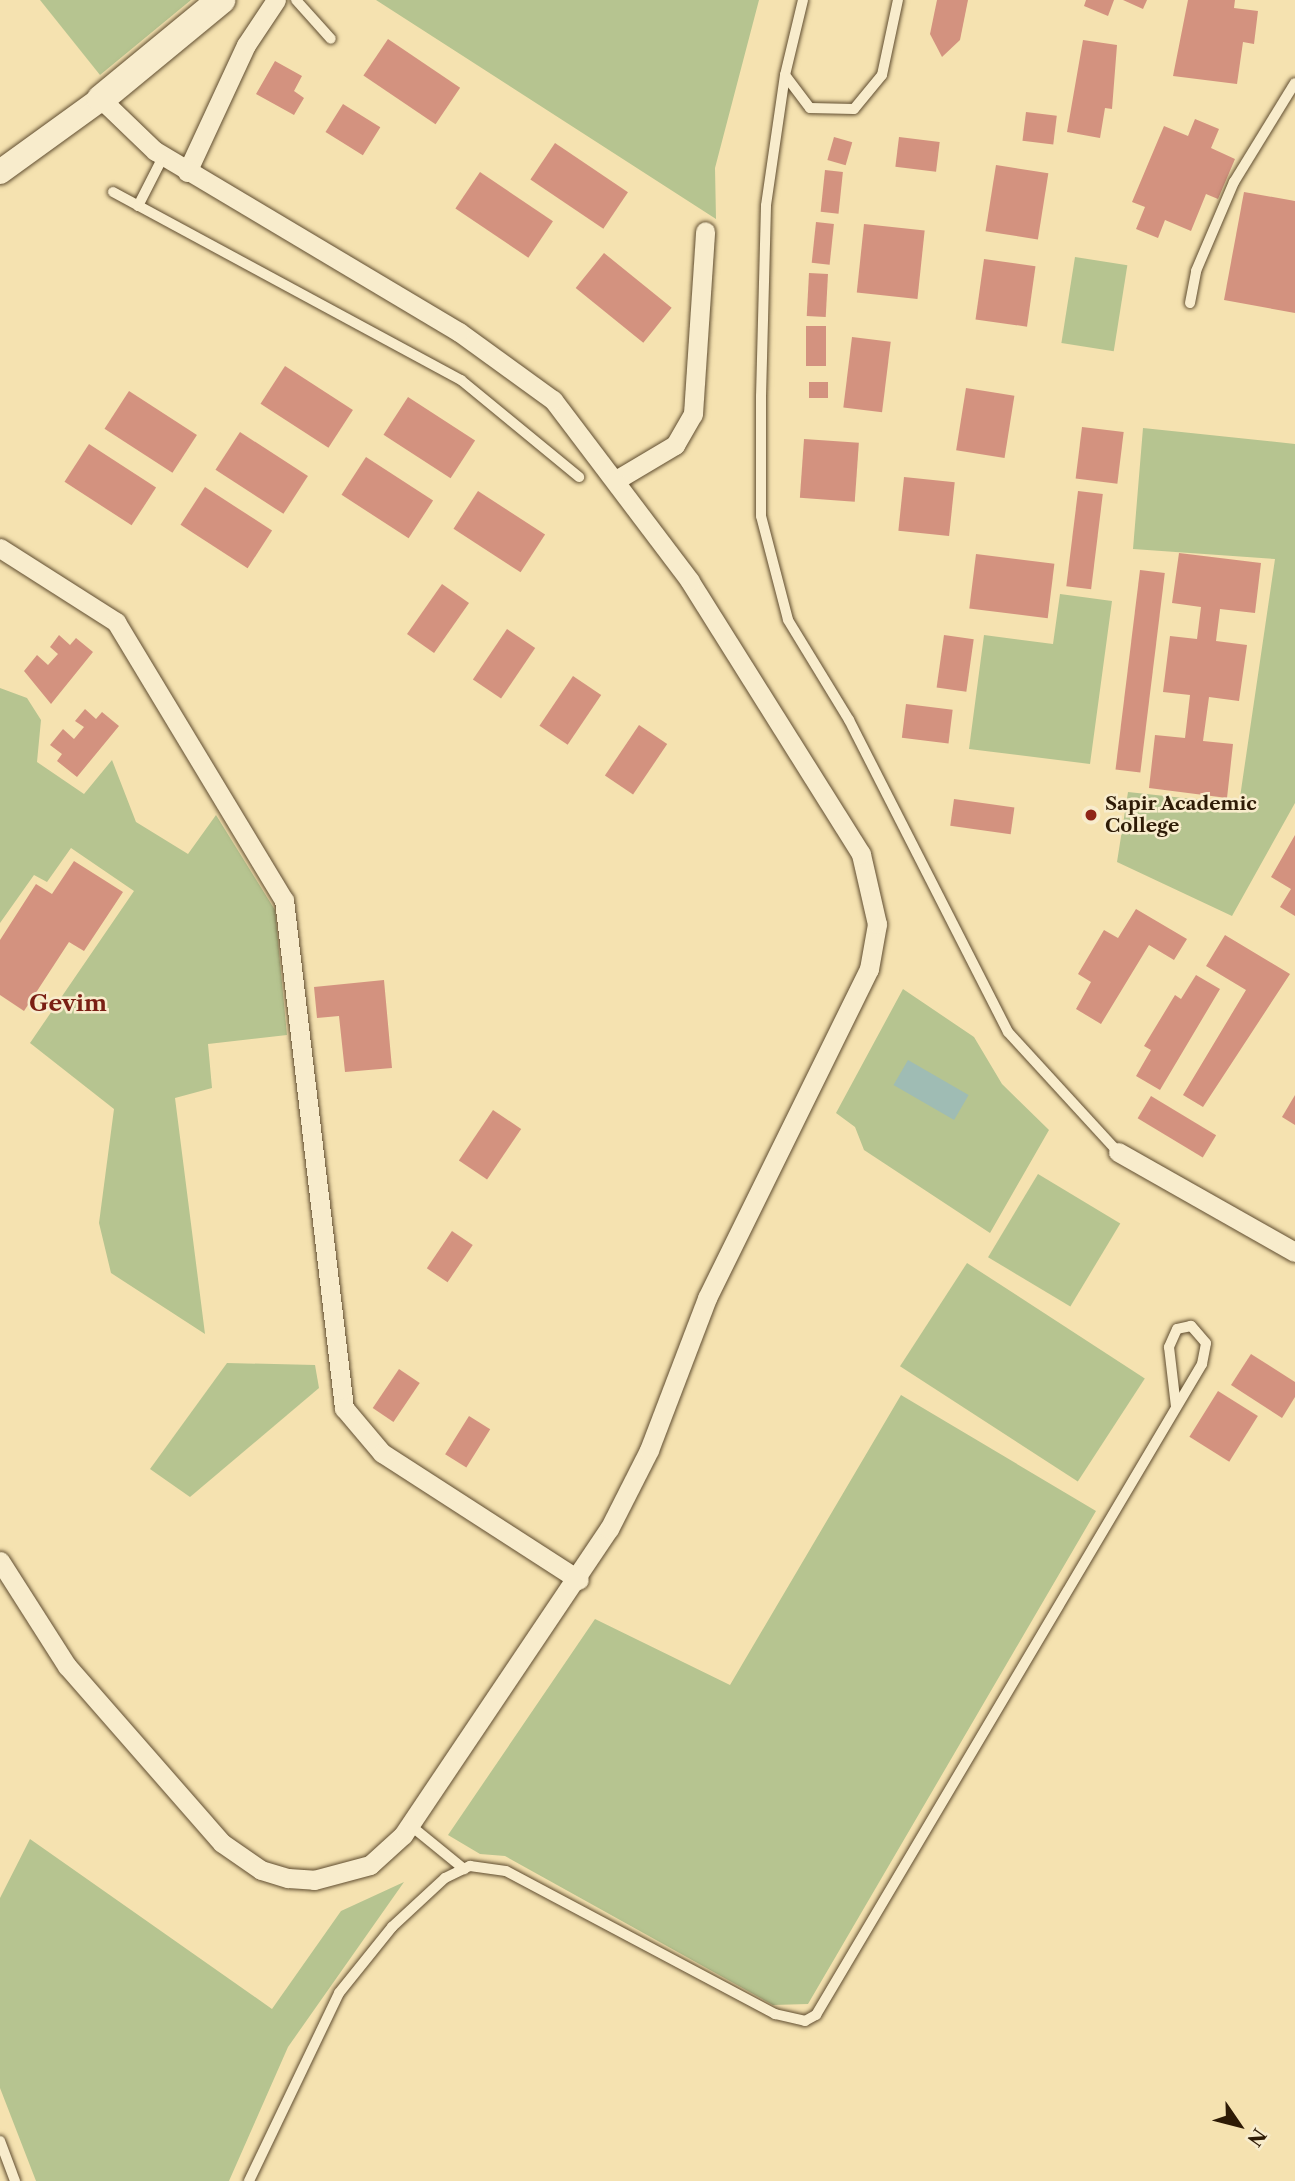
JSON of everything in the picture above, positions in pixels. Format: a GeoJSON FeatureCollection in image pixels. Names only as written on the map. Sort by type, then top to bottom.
{"type":"FeatureCollection","features":[{"type":"Feature","properties":{"kind":"main road"},"geometry":{"type":"LineString","coordinates":[[101,99],[221,0]]}},
{"type":"Feature","properties":{"kind":"street"},"geometry":{"type":"LineString","coordinates":[[187,172],[246,45],[276,0]]}},
{"type":"Feature","properties":{"kind":"street"},"geometry":{"type":"LineString","coordinates":[[0,172],[101,99],[163,157],[516,370],[553,400],[690,581],[861,854],[877,924],[869,969],[707,1298],[649,1450],[579,1580],[410,1825],[370,1865],[345,1875],[288,1878],[241,1858],[207,1829],[67,1666],[6,1588],[0,1561]]}},
{"type":"Feature","properties":{"kind":"street"},"geometry":{"type":"LineString","coordinates":[[616,480],[675,445],[693,414],[705,230]]}},
{"type":"Feature","properties":{"kind":"street"},"geometry":{"type":"LineString","coordinates":[[0,548],[116,622],[284,901],[344,1408],[382,1453],[579,1580]]}},
{"type":"Feature","properties":{"kind":"street"},"geometry":{"type":"LineString","coordinates":[[1118,1152],[1295,1252]]}},
{"type":"Feature","properties":{"kind":"lane"},"geometry":{"type":"LineString","coordinates":[[296,0],[331,39]]}},
{"type":"Feature","properties":{"kind":"lane"},"geometry":{"type":"LineString","coordinates":[[803,0],[785,75],[766,206],[761,516],[788,620],[849,720],[1008,1032],[1118,1152]]}},
{"type":"Feature","properties":{"kind":"lane"},"geometry":{"type":"LineString","coordinates":[[785,75],[810,108],[854,109],[882,75],[898,0]]}},
{"type":"Feature","properties":{"kind":"lane"},"geometry":{"type":"LineString","coordinates":[[1190,303],[1196,271],[1234,182],[1295,83]]}},
{"type":"Feature","properties":{"kind":"lane"},"geometry":{"type":"LineString","coordinates":[[138,206],[163,157]]}},
{"type":"Feature","properties":{"kind":"lane"},"geometry":{"type":"LineString","coordinates":[[113,192],[461,380],[579,477]]}},
{"type":"Feature","properties":{"kind":"lane"},"geometry":{"type":"LineString","coordinates":[[249,2181],[339,1993],[392,1927],[445,1878],[464,1869],[506,1871],[775,2014],[805,2021],[816,2015],[1177,1407],[1206,1352],[1191,1326],[1177,1329],[1169,1347],[1177,1407]]}},
{"type":"Feature","properties":{"kind":"lane"},"geometry":{"type":"LineString","coordinates":[[410,1825],[464,1869]]}},
{"type":"Feature","properties":{"kind":"lane"},"geometry":{"type":"LineString","coordinates":[[0,2141],[15,2181]]}},
{"type":"Feature","properties":{"kind":"green space"},"geometry":{"type":"Polygon","coordinates":[[[40,0],[191,0],[100,75],[40,0]]]}},
{"type":"Feature","properties":{"kind":"green space"},"geometry":{"type":"Polygon","coordinates":[[[376,0],[759,0],[715,168],[716,219],[376,0]]]}},
{"type":"Feature","properties":{"kind":"green space"},"geometry":{"type":"Polygon","coordinates":[[[1075,257],[1127,265],[1114,351],[1061,343],[1075,257]]]}},
{"type":"Feature","properties":{"kind":"green space"},"geometry":{"type":"Polygon","coordinates":[[[1143,428],[1295,444],[1295,803],[1232,916],[1117,862],[1128,792],[1239,804],[1275,559],[1133,549],[1143,428]]]}},
{"type":"Feature","properties":{"kind":"green space"},"geometry":{"type":"Polygon","coordinates":[[[1060,594],[1112,601],[1090,764],[969,749],[984,635],[1053,644],[1060,594]]]}},
{"type":"Feature","properties":{"kind":"green space"},"geometry":{"type":"Polygon","coordinates":[[[0,688],[27,698],[41,720],[37,762],[84,794],[112,760],[136,822],[188,854],[216,815],[275,910],[287,1035],[208,1044],[212,1088],[175,1098],[205,1334],[111,1273],[99,1223],[114,1109],[30,1043],[134,891],[71,848],[47,882],[34,875],[0,923],[0,688]]]}},
{"type":"Feature","properties":{"kind":"green space"},"geometry":{"type":"Polygon","coordinates":[[[903,989],[974,1037],[1002,1084],[1049,1130],[990,1233],[864,1150],[855,1127],[836,1113],[903,989]]]}},
{"type":"Feature","properties":{"kind":"green space"},"geometry":{"type":"Polygon","coordinates":[[[1038,1174],[1120,1223],[1070,1307],[988,1257],[1038,1174]]]}},
{"type":"Feature","properties":{"kind":"green space"},"geometry":{"type":"Polygon","coordinates":[[[967,1263],[1145,1378],[1078,1482],[900,1366],[967,1263]]]}},
{"type":"Feature","properties":{"kind":"green space"},"geometry":{"type":"Polygon","coordinates":[[[227,1363],[315,1365],[319,1388],[190,1497],[150,1469],[227,1363]]]}},
{"type":"Feature","properties":{"kind":"green space"},"geometry":{"type":"Polygon","coordinates":[[[901,1395],[1096,1511],[808,2004],[773,2005],[505,1856],[480,1854],[448,1835],[595,1619],[730,1685],[901,1395]]]}},
{"type":"Feature","properties":{"kind":"green space"},"geometry":{"type":"Polygon","coordinates":[[[30,1839],[272,2009],[341,1911],[404,1882],[288,2047],[229,2181],[36,2181],[0,2088],[0,1898],[30,1839]]]}},
{"type":"Feature","properties":{"kind":"water"},"geometry":{"type":"Polygon","coordinates":[[[908,1060],[969,1095],[954,1120],[894,1085],[908,1060]]]}},
{"type":"Feature","properties":{"kind":"building"},"geometry":{"type":"Polygon","coordinates":[[[937,0],[968,0],[960,40],[942,57],[930,34],[937,0]]]}},
{"type":"Feature","properties":{"kind":"building"},"geometry":{"type":"Polygon","coordinates":[[[1086,0],[1114,0],[1108,16],[1084,6],[1086,0]]]}},
{"type":"Feature","properties":{"kind":"building"},"geometry":{"type":"Polygon","coordinates":[[[1123,0],[1147,0],[1143,9],[1123,0]]]}},
{"type":"Feature","properties":{"kind":"building"},"geometry":{"type":"Polygon","coordinates":[[[1188,0],[1235,0],[1234,8],[1258,11],[1254,44],[1243,42],[1237,84],[1173,76],[1188,0]]]}},
{"type":"Feature","properties":{"kind":"building"},"geometry":{"type":"Polygon","coordinates":[[[388,39],[460,88],[436,124],[363,75],[388,39]]]}},
{"type":"Feature","properties":{"kind":"building"},"geometry":{"type":"Polygon","coordinates":[[[1083,40],[1117,45],[1112,109],[1105,108],[1100,138],[1067,132],[1083,40]]]}},
{"type":"Feature","properties":{"kind":"building"},"geometry":{"type":"Polygon","coordinates":[[[275,61],[302,76],[294,91],[304,98],[294,115],[256,94],[275,61]]]}},
{"type":"Feature","properties":{"kind":"building"},"geometry":{"type":"Polygon","coordinates":[[[343,104],[380,127],[363,155],[326,132],[343,104]]]}},
{"type":"Feature","properties":{"kind":"building"},"geometry":{"type":"Polygon","coordinates":[[[1026,112],[1057,116],[1053,145],[1022,141],[1026,112]]]}},
{"type":"Feature","properties":{"kind":"building"},"geometry":{"type":"Polygon","coordinates":[[[1195,119],[1219,129],[1211,148],[1235,159],[1218,199],[1206,194],[1191,231],[1165,220],[1158,238],[1136,229],[1145,207],[1132,202],[1164,126],[1188,136],[1195,119]]]}},
{"type":"Feature","properties":{"kind":"building"},"geometry":{"type":"Polygon","coordinates":[[[834,137],[852,142],[846,165],[827,160],[834,137]]]}},
{"type":"Feature","properties":{"kind":"building"},"geometry":{"type":"Polygon","coordinates":[[[899,137],[940,142],[936,172],[895,167],[899,137]]]}},
{"type":"Feature","properties":{"kind":"building"},"geometry":{"type":"Polygon","coordinates":[[[555,143],[628,192],[603,229],[530,179],[555,143]]]}},
{"type":"Feature","properties":{"kind":"building"},"geometry":{"type":"Polygon","coordinates":[[[996,165],[1048,173],[1038,239],[986,231],[996,165]]]}},
{"type":"Feature","properties":{"kind":"building"},"geometry":{"type":"Polygon","coordinates":[[[825,170],[843,172],[839,214],[821,212],[825,170]]]}},
{"type":"Feature","properties":{"kind":"building"},"geometry":{"type":"Polygon","coordinates":[[[480,172],[553,221],[528,258],[455,208],[480,172]]]}},
{"type":"Feature","properties":{"kind":"building"},"geometry":{"type":"Polygon","coordinates":[[[1244,192],[1295,201],[1295,313],[1224,300],[1244,192]]]}},
{"type":"Feature","properties":{"kind":"building"},"geometry":{"type":"Polygon","coordinates":[[[816,222],[834,224],[830,265],[812,263],[816,222]]]}},
{"type":"Feature","properties":{"kind":"building"},"geometry":{"type":"Polygon","coordinates":[[[864,224],[925,230],[917,299],[857,293],[864,224]]]}},
{"type":"Feature","properties":{"kind":"building"},"geometry":{"type":"Polygon","coordinates":[[[604,253],[672,308],[643,343],[576,288],[604,253]]]}},
{"type":"Feature","properties":{"kind":"building"},"geometry":{"type":"Polygon","coordinates":[[[984,259],[1035,266],[1027,327],[976,319],[984,259]]]}},
{"type":"Feature","properties":{"kind":"building"},"geometry":{"type":"Polygon","coordinates":[[[809,273],[828,274],[826,317],[807,316],[809,273]]]}},
{"type":"Feature","properties":{"kind":"building"},"geometry":{"type":"Polygon","coordinates":[[[806,326],[826,326],[826,366],[806,366],[806,326]]]}},
{"type":"Feature","properties":{"kind":"building"},"geometry":{"type":"Polygon","coordinates":[[[852,337],[891,342],[882,412],[843,407],[852,337]]]}},
{"type":"Feature","properties":{"kind":"building"},"geometry":{"type":"Polygon","coordinates":[[[285,366],[353,410],[328,448],[260,404],[285,366]]]}},
{"type":"Feature","properties":{"kind":"building"},"geometry":{"type":"Polygon","coordinates":[[[809,382],[828,382],[828,398],[809,398],[809,382]]]}},
{"type":"Feature","properties":{"kind":"building"},"geometry":{"type":"Polygon","coordinates":[[[966,388],[1014,396],[1005,458],[956,450],[966,388]]]}},
{"type":"Feature","properties":{"kind":"building"},"geometry":{"type":"Polygon","coordinates":[[[129,391],[197,435],[172,473],[104,429],[129,391]]]}},
{"type":"Feature","properties":{"kind":"building"},"geometry":{"type":"Polygon","coordinates":[[[408,397],[475,441],[451,478],[383,435],[408,397]]]}},
{"type":"Feature","properties":{"kind":"building"},"geometry":{"type":"Polygon","coordinates":[[[1082,427],[1124,432],[1117,484],[1076,479],[1082,427]]]}},
{"type":"Feature","properties":{"kind":"building"},"geometry":{"type":"Polygon","coordinates":[[[240,432],[308,476],[283,514],[215,470],[240,432]]]}},
{"type":"Feature","properties":{"kind":"building"},"geometry":{"type":"Polygon","coordinates":[[[804,439],[859,443],[855,502],[800,498],[804,439]]]}},
{"type":"Feature","properties":{"kind":"building"},"geometry":{"type":"Polygon","coordinates":[[[89,444],[156,488],[132,525],[64,482],[89,444]]]}},
{"type":"Feature","properties":{"kind":"building"},"geometry":{"type":"Polygon","coordinates":[[[366,457],[433,501],[409,538],[341,495],[366,457]]]}},
{"type":"Feature","properties":{"kind":"building"},"geometry":{"type":"Polygon","coordinates":[[[904,477],[955,482],[949,536],[898,531],[904,477]]]}},
{"type":"Feature","properties":{"kind":"building"},"geometry":{"type":"Polygon","coordinates":[[[205,487],[272,531],[248,568],[180,525],[205,487]]]}},
{"type":"Feature","properties":{"kind":"building"},"geometry":{"type":"Polygon","coordinates":[[[478,491],[545,535],[521,572],[453,529],[478,491]]]}},
{"type":"Feature","properties":{"kind":"building"},"geometry":{"type":"Polygon","coordinates":[[[1078,491],[1103,494],[1091,589],[1066,586],[1078,491]]]}},
{"type":"Feature","properties":{"kind":"building"},"geometry":{"type":"Polygon","coordinates":[[[1179,553],[1261,563],[1255,613],[1220,609],[1216,641],[1247,645],[1239,701],[1209,697],[1203,741],[1233,744],[1227,798],[1149,788],[1155,735],[1185,738],[1190,695],[1163,692],[1170,636],[1197,639],[1201,607],[1172,603],[1179,553]]]}},
{"type":"Feature","properties":{"kind":"building"},"geometry":{"type":"Polygon","coordinates":[[[976,554],[1054,564],[1048,618],[969,609],[976,554]]]}},
{"type":"Feature","properties":{"kind":"building"},"geometry":{"type":"Polygon","coordinates":[[[1140,570],[1165,573],[1140,773],[1116,770],[1140,570]]]}},
{"type":"Feature","properties":{"kind":"building"},"geometry":{"type":"Polygon","coordinates":[[[442,584],[469,603],[434,653],[407,634],[442,584]]]}},
{"type":"Feature","properties":{"kind":"building"},"geometry":{"type":"Polygon","coordinates":[[[507,629],[535,648],[501,699],[473,680],[507,629]]]}},
{"type":"Feature","properties":{"kind":"building"},"geometry":{"type":"Polygon","coordinates":[[[59,635],[70,645],[76,638],[93,652],[51,704],[24,671],[37,655],[48,665],[58,654],[50,647],[59,635]]]}},
{"type":"Feature","properties":{"kind":"building"},"geometry":{"type":"Polygon","coordinates":[[[944,635],[974,639],[966,692],[937,687],[944,635]]]}},
{"type":"Feature","properties":{"kind":"building"},"geometry":{"type":"Polygon","coordinates":[[[573,676],[601,695],[568,745],[539,726],[573,676]]]}},
{"type":"Feature","properties":{"kind":"building"},"geometry":{"type":"Polygon","coordinates":[[[906,704],[953,710],[949,743],[902,738],[906,704]]]}},
{"type":"Feature","properties":{"kind":"building"},"geometry":{"type":"Polygon","coordinates":[[[85,709],[96,719],[102,712],[119,726],[77,777],[57,761],[62,754],[50,745],[63,729],[74,739],[84,727],[75,721],[85,709]]]}},
{"type":"Feature","properties":{"kind":"building"},"geometry":{"type":"Polygon","coordinates":[[[639,725],[667,744],[633,795],[605,776],[639,725]]]}},
{"type":"Feature","properties":{"kind":"building"},"geometry":{"type":"Polygon","coordinates":[[[954,799],[1014,807],[1011,834],[950,826],[954,799]]]}},
{"type":"Feature","properties":{"kind":"building"},"geometry":{"type":"Polygon","coordinates":[[[1295,835],[1295,916],[1280,907],[1291,889],[1271,877],[1295,835]]]}},
{"type":"Feature","properties":{"kind":"building"},"geometry":{"type":"Polygon","coordinates":[[[74,861],[123,892],[84,951],[69,942],[24,1011],[0,995],[0,940],[36,884],[52,894],[74,861]]]}},
{"type":"Feature","properties":{"kind":"building"},"geometry":{"type":"Polygon","coordinates":[[[1136,909],[1187,939],[1174,960],[1149,945],[1101,1024],[1076,1009],[1091,982],[1078,974],[1104,930],[1118,938],[1136,909]]]}},
{"type":"Feature","properties":{"kind":"building"},"geometry":{"type":"Polygon","coordinates":[[[1225,935],[1290,974],[1203,1107],[1183,1095],[1246,990],[1206,966],[1225,935]]]}},
{"type":"Feature","properties":{"kind":"building"},"geometry":{"type":"Polygon","coordinates":[[[1196,975],[1220,989],[1160,1090],[1136,1076],[1151,1050],[1144,1046],[1175,995],[1181,999],[1196,975]]]}},
{"type":"Feature","properties":{"kind":"building"},"geometry":{"type":"Polygon","coordinates":[[[384,980],[392,1068],[345,1072],[339,1016],[317,1018],[314,987],[384,980]]]}},
{"type":"Feature","properties":{"kind":"building"},"geometry":{"type":"Polygon","coordinates":[[[1295,1095],[1295,1125],[1282,1117],[1295,1095]]]}},
{"type":"Feature","properties":{"kind":"building"},"geometry":{"type":"Polygon","coordinates":[[[1151,1096],[1216,1135],[1203,1157],[1138,1118],[1151,1096]]]}},
{"type":"Feature","properties":{"kind":"building"},"geometry":{"type":"Polygon","coordinates":[[[493,1110],[521,1129],[487,1180],[459,1161],[493,1110]]]}},
{"type":"Feature","properties":{"kind":"building"},"geometry":{"type":"Polygon","coordinates":[[[452,1231],[473,1245],[448,1282],[427,1268],[452,1231]]]}},
{"type":"Feature","properties":{"kind":"building"},"geometry":{"type":"Polygon","coordinates":[[[1251,1354],[1295,1382],[1295,1397],[1282,1418],[1231,1385],[1251,1354]]]}},
{"type":"Feature","properties":{"kind":"building"},"geometry":{"type":"Polygon","coordinates":[[[399,1369],[420,1383],[393,1422],[373,1408],[399,1369]]]}},
{"type":"Feature","properties":{"kind":"building"},"geometry":{"type":"Polygon","coordinates":[[[1218,1391],[1258,1416],[1229,1462],[1189,1437],[1218,1391]]]}},
{"type":"Feature","properties":{"kind":"building"},"geometry":{"type":"Polygon","coordinates":[[[469,1416],[490,1429],[466,1467],[445,1454],[469,1416]]]}},
{"type":"Feature","properties":{"kind":"place","name":"Sapir Academic College"},"geometry":{"type":"Point","coordinates":[1091,815]}},
{"type":"Feature","properties":{"kind":"district","name":"Gevim"},"geometry":{"type":"Point","coordinates":[68,1003]}}]}
